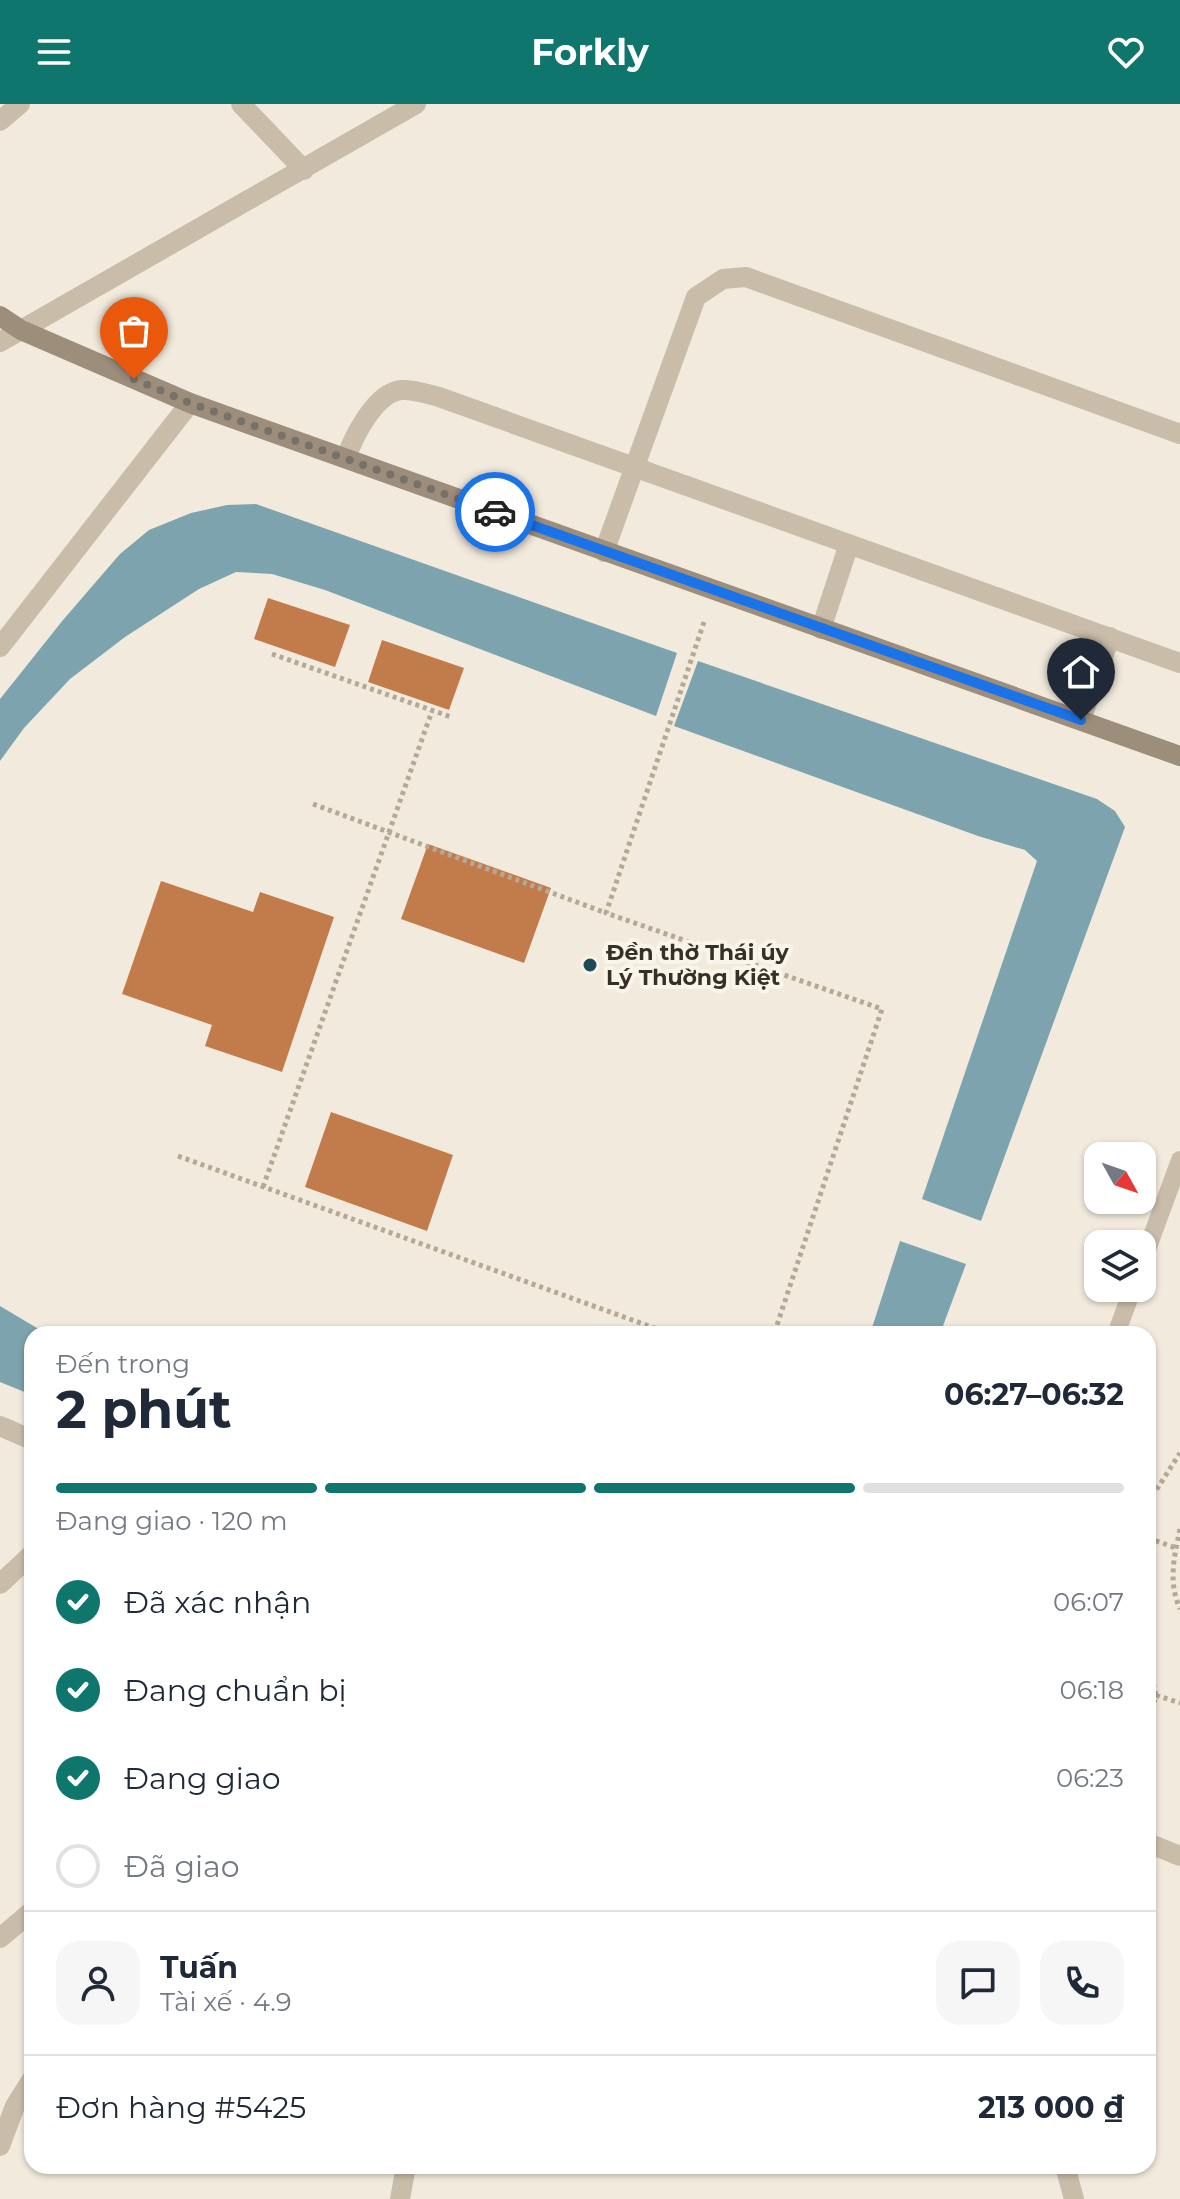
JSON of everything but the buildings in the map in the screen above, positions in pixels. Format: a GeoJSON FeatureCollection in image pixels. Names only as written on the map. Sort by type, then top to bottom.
{"type":"FeatureCollection","features":[{"type":"Feature","properties":{"kind":"street"},"geometry":{"type":"LineString","coordinates":[[0,121],[20,104]]}},
{"type":"Feature","properties":{"kind":"street"},"geometry":{"type":"LineString","coordinates":[[241,104],[304,170]]}},
{"type":"Feature","properties":{"kind":"street"},"geometry":{"type":"LineString","coordinates":[[0,342],[416,104]]}},
{"type":"Feature","properties":{"kind":"street"},"geometry":{"type":"LineString","coordinates":[[604,552],[696,297],[723,279],[746,277],[1180,434]]}},
{"type":"Feature","properties":{"kind":"street"},"geometry":{"type":"LineString","coordinates":[[0,316],[21,330],[190,403],[1180,756]]}},
{"type":"Feature","properties":{"kind":"street"},"geometry":{"type":"LineString","coordinates":[[346,458],[354,435],[384,397],[403,390],[439,397],[1180,663]]}},
{"type":"Feature","properties":{"kind":"street"},"geometry":{"type":"LineString","coordinates":[[0,647],[190,403]]}},
{"type":"Feature","properties":{"kind":"street"},"geometry":{"type":"LineString","coordinates":[[821,629],[849,544]]}},
{"type":"Feature","properties":{"kind":"street"},"geometry":{"type":"LineString","coordinates":[[1081,720],[1110,637]]}},
{"type":"Feature","properties":{"kind":"street"},"geometry":{"type":"LineString","coordinates":[[0,1426],[24,1436]]}},
{"type":"Feature","properties":{"kind":"street"},"geometry":{"type":"LineString","coordinates":[[0,1584],[24,1562]]}},
{"type":"Feature","properties":{"kind":"street"},"geometry":{"type":"LineString","coordinates":[[1156,1846],[1180,1856]]}},
{"type":"Feature","properties":{"kind":"street"},"geometry":{"type":"LineString","coordinates":[[0,1938],[24,1918]]}},
{"type":"Feature","properties":{"kind":"street"},"geometry":{"type":"LineString","coordinates":[[0,2146],[15,2106],[24,2092]]}},
{"type":"Feature","properties":{"kind":"street"},"geometry":{"type":"LineString","coordinates":[[400,2199],[405,2174]]}},
{"type":"Feature","properties":{"kind":"street"},"geometry":{"type":"LineString","coordinates":[[1067,2174],[1074,2199]]}},
{"type":"Feature","properties":{"kind":"lane"},"geometry":{"type":"LineString","coordinates":[[1154,1230],[1180,1160]]}},
{"type":"Feature","properties":{"kind":"lane"},"geometry":{"type":"LineString","coordinates":[[1119,1326],[1128,1302]]}},
{"type":"Feature","properties":{"kind":"path"},"geometry":{"type":"LineString","coordinates":[[606,913],[704,622]]}},
{"type":"Feature","properties":{"kind":"path"},"geometry":{"type":"LineString","coordinates":[[272,654],[451,717]]}},
{"type":"Feature","properties":{"kind":"path"},"geometry":{"type":"LineString","coordinates":[[263,1187],[432,711]]}},
{"type":"Feature","properties":{"kind":"path"},"geometry":{"type":"LineString","coordinates":[[313,804],[606,913],[882,1009],[777,1326]]}},
{"type":"Feature","properties":{"kind":"path"},"geometry":{"type":"LineString","coordinates":[[178,1156],[649,1326]]}},
{"type":"Feature","properties":{"kind":"path"},"geometry":{"type":"LineString","coordinates":[[1156,1490],[1180,1453]]}},
{"type":"Feature","properties":{"kind":"path"},"geometry":{"type":"LineString","coordinates":[[1180,1529],[1173,1593],[1180,1609]]}},
{"type":"Feature","properties":{"kind":"path"},"geometry":{"type":"LineString","coordinates":[[1156,1541],[1176,1548]]}},
{"type":"Feature","properties":{"kind":"path"},"geometry":{"type":"LineString","coordinates":[[1156,1695],[1180,1703]]}},
{"type":"Feature","properties":{"kind":"water"},"geometry":{"type":"Polygon","coordinates":[[[256,504],[677,653],[656,716],[325,590],[272,574],[236,572],[199,589],[125,637],[70,679],[24,728],[0,761],[0,699],[120,554],[149,530],[191,513],[227,505],[256,504]]]}},
{"type":"Feature","properties":{"kind":"water"},"geometry":{"type":"Polygon","coordinates":[[[698,661],[1097,799],[1115,811],[1125,827],[981,1221],[922,1199],[1037,861],[1025,850],[978,836],[674,726],[698,661]]]}},
{"type":"Feature","properties":{"kind":"water"},"geometry":{"type":"Polygon","coordinates":[[[900,1241],[966,1264],[943,1326],[873,1326],[900,1241]]]}},
{"type":"Feature","properties":{"kind":"water"},"geometry":{"type":"Polygon","coordinates":[[[0,1306],[34,1326],[24,1326],[24,1392],[0,1382],[0,1306]]]}},
{"type":"Feature","properties":{"kind":"way so far"},"geometry":{"type":"LineString","coordinates":[[134,379],[190,403],[495,512]]}},
{"type":"Feature","properties":{"kind":"place","name":"Đền thờ Thái úy Lý Thường Kiệt"},"geometry":{"type":"Point","coordinates":[590,965]}},
{"type":"Feature","properties":{"kind":"route"},"geometry":{"type":"LineString","coordinates":[[495,512],[1081,720]]}}]}
